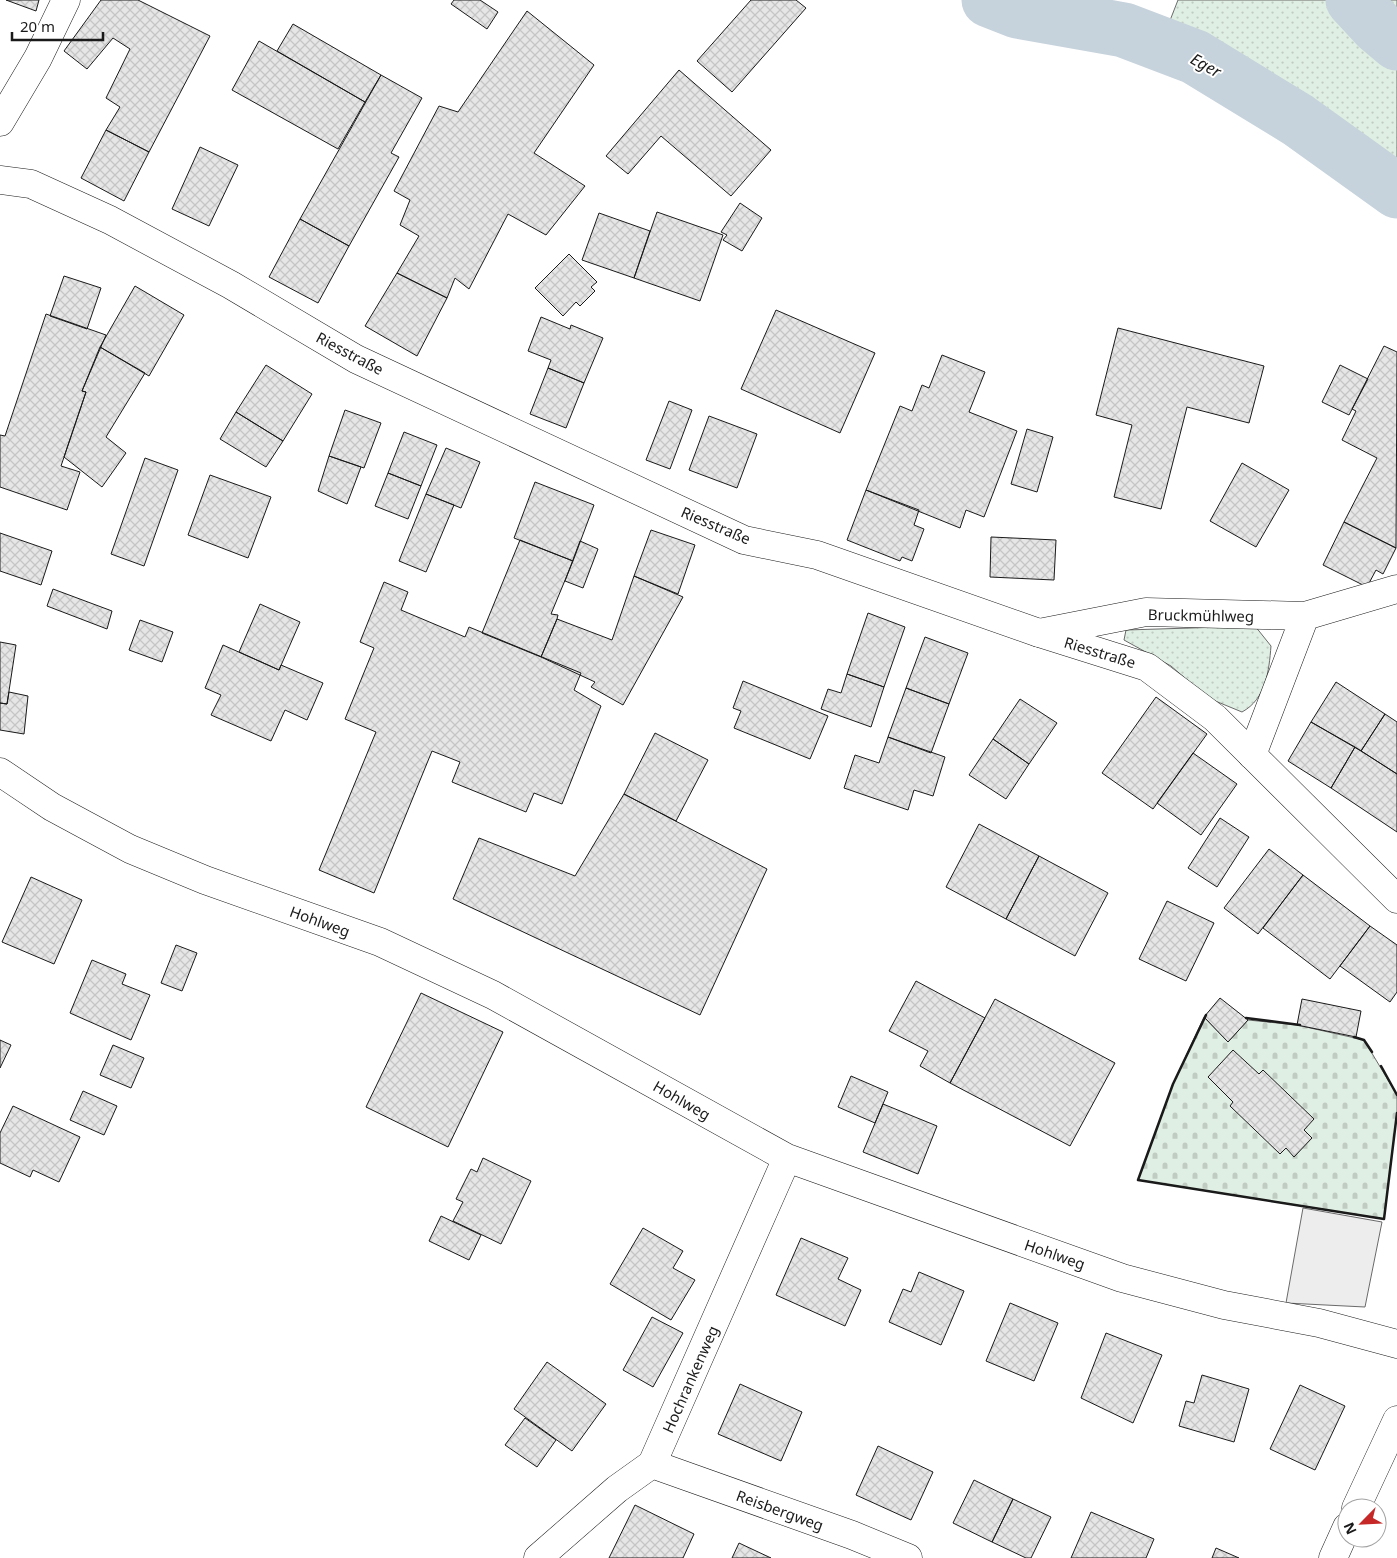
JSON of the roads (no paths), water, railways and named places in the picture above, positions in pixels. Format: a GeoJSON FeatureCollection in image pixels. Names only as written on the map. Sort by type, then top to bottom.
{"type":"FeatureCollection","features":[{"type":"Feature","properties":{"kind":"street"},"geometry":{"type":"LineString","coordinates":[[0,122],[38,58],[66,0]]}},
{"type":"Feature","properties":{"kind":"street","name":"Riesstraße"},"geometry":{"type":"LineString","coordinates":[[0,180],[31,184],[110,220],[231,285],[356,359],[744,540],[817,556],[1039,633],[1147,667],[1215,718],[1397,900]]}},
{"type":"Feature","properties":{"kind":"street","name":"Bruckmühlweg"},"geometry":{"type":"LineString","coordinates":[[1039,633],[1146,612],[1305,616],[1397,589]]}},
{"type":"Feature","properties":{"kind":"street"},"geometry":{"type":"LineString","coordinates":[[1252,755],[1305,616]]}},
{"type":"Feature","properties":{"kind":"street","name":"Hohlweg"},"geometry":{"type":"LineString","coordinates":[[0,772],[52,807],[130,850],[205,880],[380,942],[493,995],[787,1158],[1122,1278],[1224,1305],[1319,1323],[1397,1344]]}},
{"type":"Feature","properties":{"kind":"street","name":"Hochrankenweg"},"geometry":{"type":"LineString","coordinates":[[652,1464],[787,1158]]}},
{"type":"Feature","properties":{"kind":"street"},"geometry":{"type":"LineString","coordinates":[[1361,1498],[1397,1420]]}},
{"type":"Feature","properties":{"kind":"street"},"geometry":{"type":"LineString","coordinates":[[538,1558],[617,1489],[652,1464]]}},
{"type":"Feature","properties":{"kind":"street","name":"Reisbergweg"},"geometry":{"type":"LineString","coordinates":[[652,1464],[852,1535],[908,1558]]}},
{"type":"Feature","properties":{"kind":"waterway","name":"Eger"},"geometry":{"type":"LineString","coordinates":[[989,0],[1017,11],[1124,30],[1195,57],[1298,120],[1397,191]]}},
{"type":"Feature","properties":{"kind":"waterway","name":"Eger"},"geometry":{"type":"LineString","coordinates":[[1353,0],[1378,27],[1397,43]]}}]}
